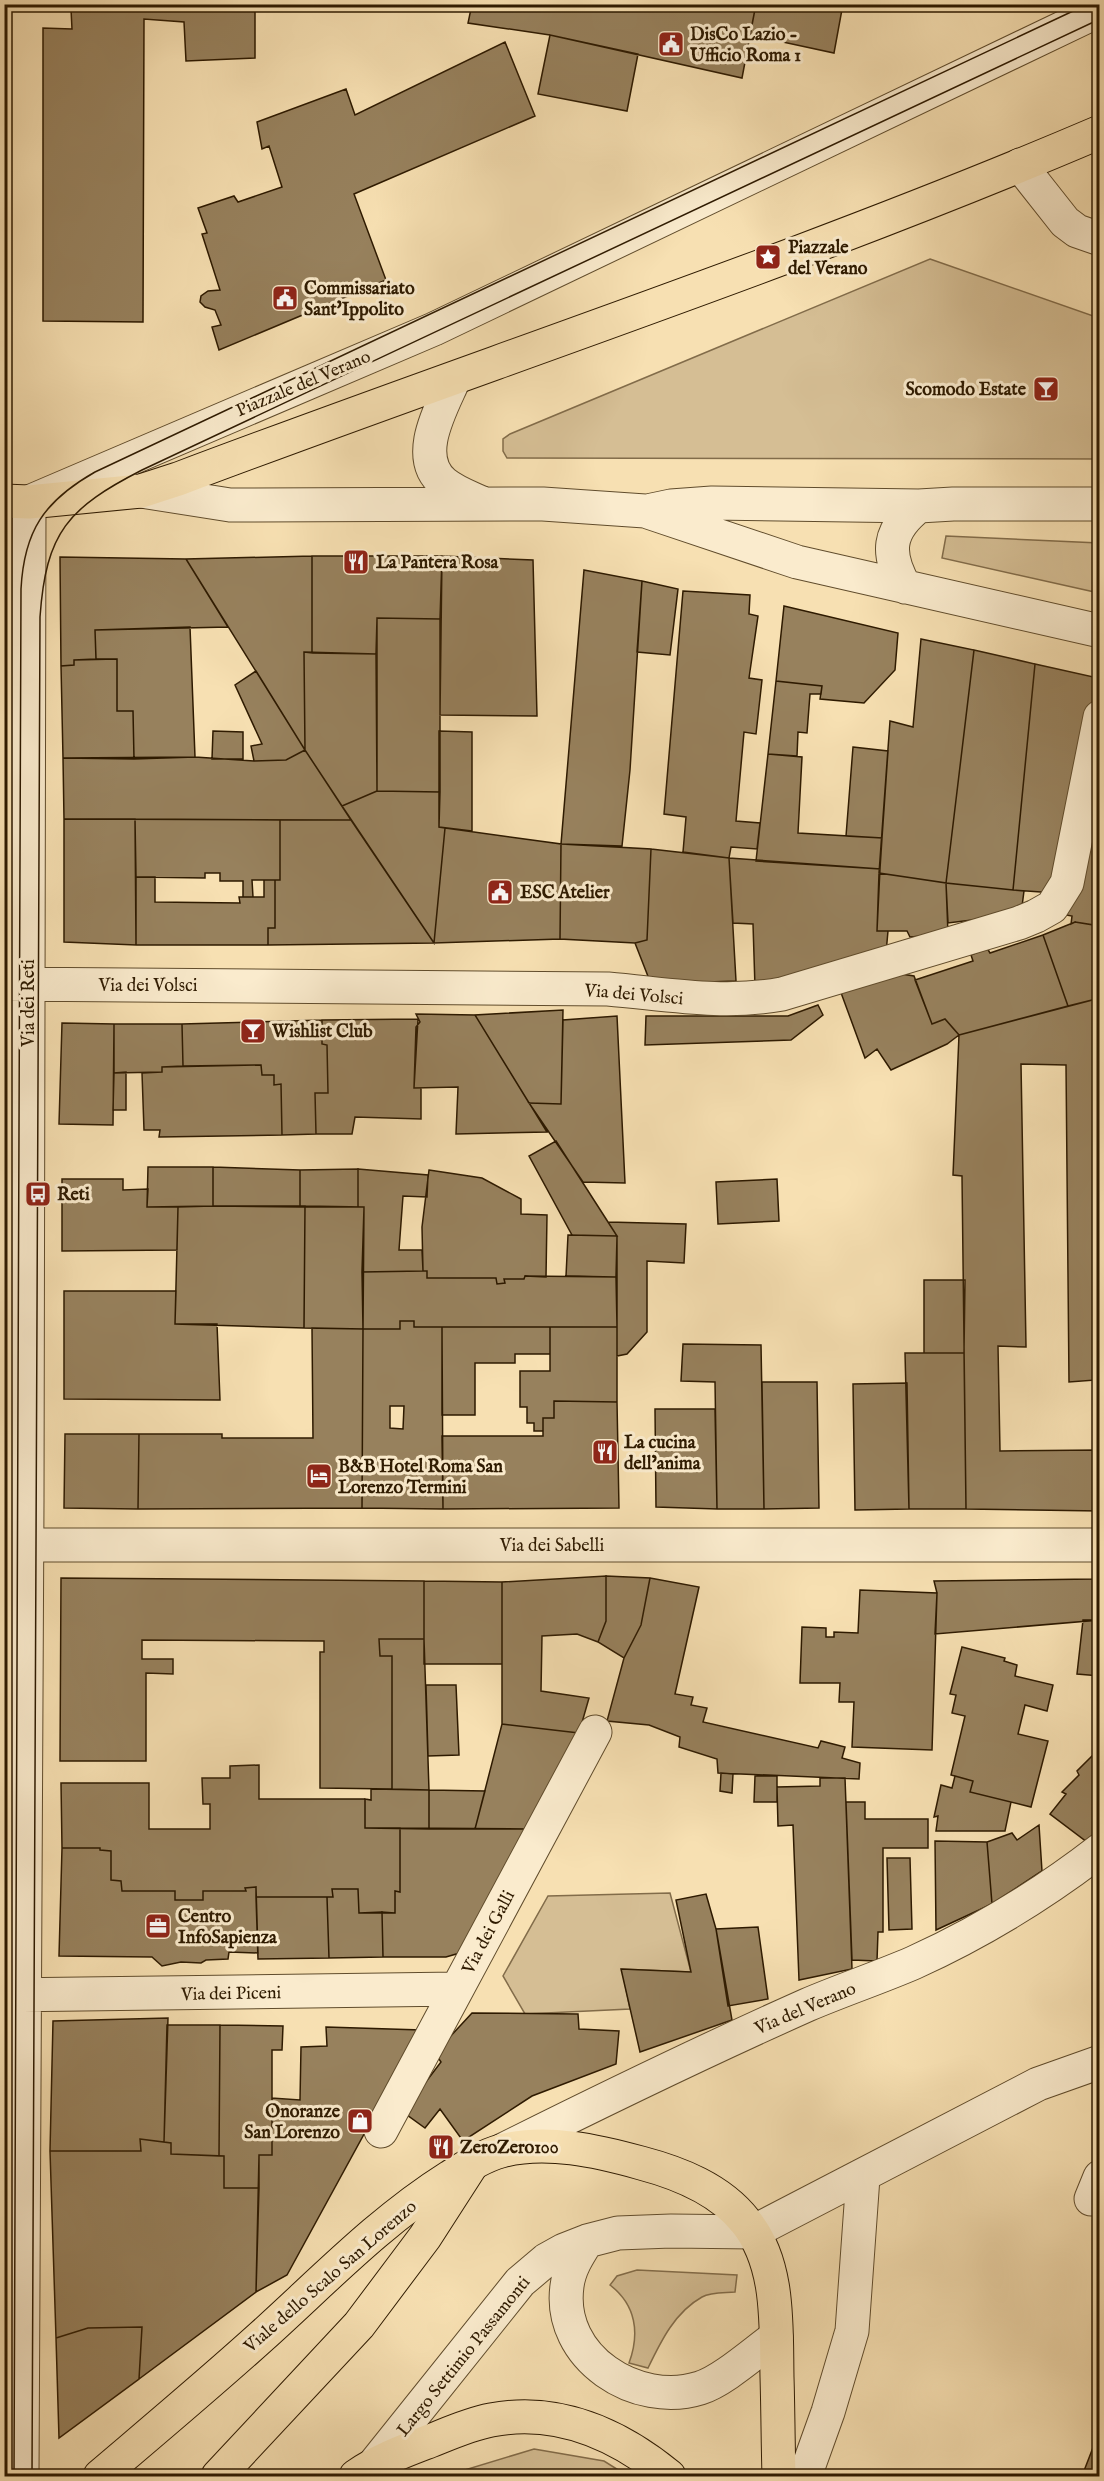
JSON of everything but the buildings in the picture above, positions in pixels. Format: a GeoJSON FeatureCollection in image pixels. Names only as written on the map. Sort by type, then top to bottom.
{"type":"FeatureCollection","features":[{"type":"Feature","properties":{"kind":"main road"},"geometry":{"type":"LineString","coordinates":[[17,501],[141,492],[454,379],[1020,165],[1100,132]]}},
{"type":"Feature","properties":{"kind":"main road","name":"Viale dello Scalo San Lorenzo"},"geometry":{"type":"LineString","coordinates":[[100,2476],[261,2337],[403,2209],[471,2164],[502,2151],[545,2147],[591,2152],[647,2165],[676,2175],[714,2193],[732,2208],[753,2232],[770,2273],[775,2306],[779,2476]]}},
{"type":"Feature","properties":{"kind":"main road"},"geometry":{"type":"LineString","coordinates":[[218,2476],[359,2325],[397,2277],[471,2164]]}},
{"type":"Feature","properties":{"kind":"main road","name":"Largo Settimio Passamonti"},"geometry":{"type":"LineString","coordinates":[[366,2469],[465,2427],[492,2420],[550,2418],[586,2426],[616,2439],[647,2458],[669,2476]]}},
{"type":"Feature","properties":{"kind":"street","name":"Piazzale del Verano"},"geometry":{"type":"LineString","coordinates":[[17,501],[434,329],[675,211],[1100,10]]}},
{"type":"Feature","properties":{"kind":"street"},"geometry":{"type":"LineString","coordinates":[[1020,165],[1065,222],[1077,231],[1100,239]]}},
{"type":"Feature","properties":{"kind":"street"},"geometry":{"type":"LineString","coordinates":[[454,379],[432,433],[431,462],[442,482],[483,504]]}},
{"type":"Feature","properties":{"kind":"street"},"geometry":{"type":"LineString","coordinates":[[141,492],[230,506],[543,504],[645,511],[797,562],[1100,631]]}},
{"type":"Feature","properties":{"kind":"street","name":"Via dei Reti"},"geometry":{"type":"LineString","coordinates":[[17,501],[13,2428],[22,2476]]}},
{"type":"Feature","properties":{"kind":"street"},"geometry":{"type":"LineString","coordinates":[[645,511],[671,506],[712,503],[919,506],[1100,504]]}},
{"type":"Feature","properties":{"kind":"street"},"geometry":{"type":"LineString","coordinates":[[905,587],[892,560],[891,548],[900,525],[919,506]]}},
{"type":"Feature","properties":{"kind":"street","name":"Via dei Volsci"},"geometry":{"type":"LineString","coordinates":[[16,984],[625,990],[680,998],[727,999],[782,994],[1036,916],[1052,907],[1067,883],[1100,717]]}},
{"type":"Feature","properties":{"kind":"street","name":"Via dei Sabelli"},"geometry":{"type":"LineString","coordinates":[[15,1545],[1100,1545]]}},
{"type":"Feature","properties":{"kind":"street","name":"Via dei Galli"},"geometry":{"type":"LineString","coordinates":[[381,2131],[595,1732]]}},
{"type":"Feature","properties":{"kind":"street","name":"Via del Verano"},"geometry":{"type":"LineString","coordinates":[[502,2151],[669,2067],[837,1992],[915,1962],[1009,1912],[1100,1850]]}},
{"type":"Feature","properties":{"kind":"street","name":"Via dei Piceni"},"geometry":{"type":"LineString","coordinates":[[14,1995],[457,1989]]}},
{"type":"Feature","properties":{"kind":"street"},"geometry":{"type":"LineString","coordinates":[[753,2232],[863,2177],[912,2148],[1038,2084],[1100,2062]]}},
{"type":"Feature","properties":{"kind":"street"},"geometry":{"type":"LineString","coordinates":[[805,2476],[828,2412],[852,2331],[863,2177]]}},
{"type":"Feature","properties":{"kind":"street","name":"Largo Settimio Passamonti"},"geometry":{"type":"LineString","coordinates":[[366,2469],[520,2282],[546,2260],[587,2241],[618,2234],[671,2231],[753,2232]]}},
{"type":"Feature","properties":{"kind":"street"},"geometry":{"type":"LineString","coordinates":[[587,2241],[574,2262],[566,2287],[570,2320],[583,2348],[596,2363],[628,2385],[664,2394],[701,2388],[776,2337]]}},
{"type":"Feature","properties":{"kind":"shaded area"},"geometry":{"type":"Polygon","coordinates":[[[930,259],[1099,318],[1099,459],[507,458],[503,451],[503,439],[510,434],[930,259]]]}},
{"type":"Feature","properties":{"kind":"shaded area"},"geometry":{"type":"Polygon","coordinates":[[[946,536],[1099,543],[1099,593],[942,558],[946,536]]]}},
{"type":"Feature","properties":{"kind":"shaded area"},"geometry":{"type":"Polygon","coordinates":[[[670,1893],[691,1972],[622,1969],[630,2009],[525,2014],[503,1976],[548,1896],[670,1893]]]}},
{"type":"Feature","properties":{"kind":"shaded area"},"geometry":{"type":"Polygon","coordinates":[[[637,2270],[737,2275],[735,2292],[706,2295],[692,2303],[676,2319],[648,2368],[629,2363],[634,2341],[633,2320],[625,2301],[610,2285],[617,2276],[637,2270]]]}},
{"type":"Feature","properties":{"kind":"shaded area"},"geometry":{"type":"Polygon","coordinates":[[[534,2449],[604,2461],[628,2476],[445,2476],[534,2449]]]}},
{"type":"Feature","properties":{"kind":"tram line"},"geometry":{"type":"LineString","coordinates":[[14,2476],[21,589],[23,569],[32,534],[50,506],[62,494],[95,472],[1088,4]]}},
{"type":"Feature","properties":{"kind":"tram line"},"geometry":{"type":"LineString","coordinates":[[32,2476],[40,617],[43,588],[55,543],[79,511],[96,497],[142,470],[1100,19]]}},
{"type":"Feature","properties":{"kind":"place","name":"DisCo Lazio - Ufficio Roma 1"},"geometry":{"type":"Point","coordinates":[671,44]}},
{"type":"Feature","properties":{"kind":"place","name":"Piazzale del Verano"},"geometry":{"type":"Point","coordinates":[768,257]}},
{"type":"Feature","properties":{"kind":"place","name":"Commissariato Sant'Ippolito"},"geometry":{"type":"Point","coordinates":[285,298]}},
{"type":"Feature","properties":{"kind":"place","name":"Scomodo Estate"},"geometry":{"type":"Point","coordinates":[1046,389]}},
{"type":"Feature","properties":{"kind":"place","name":"La Pantera Rosa"},"geometry":{"type":"Point","coordinates":[356,562]}},
{"type":"Feature","properties":{"kind":"place","name":"ESC Atelier"},"geometry":{"type":"Point","coordinates":[500,892]}},
{"type":"Feature","properties":{"kind":"place","name":"Wishlist Club"},"geometry":{"type":"Point","coordinates":[253,1031]}},
{"type":"Feature","properties":{"kind":"place","name":"Reti"},"geometry":{"type":"Point","coordinates":[38,1194]}},
{"type":"Feature","properties":{"kind":"place","name":"La cucina dell’anima"},"geometry":{"type":"Point","coordinates":[605,1452]}},
{"type":"Feature","properties":{"kind":"place","name":"B&B Hotel Roma San Lorenzo Termini"},"geometry":{"type":"Point","coordinates":[319,1476]}},
{"type":"Feature","properties":{"kind":"place","name":"Centro InfoSapienza"},"geometry":{"type":"Point","coordinates":[158,1926]}},
{"type":"Feature","properties":{"kind":"place","name":"Onoranze San Lorenzo"},"geometry":{"type":"Point","coordinates":[360,2121]}},
{"type":"Feature","properties":{"kind":"place","name":"ZeroZero100"},"geometry":{"type":"Point","coordinates":[441,2147]}}]}
